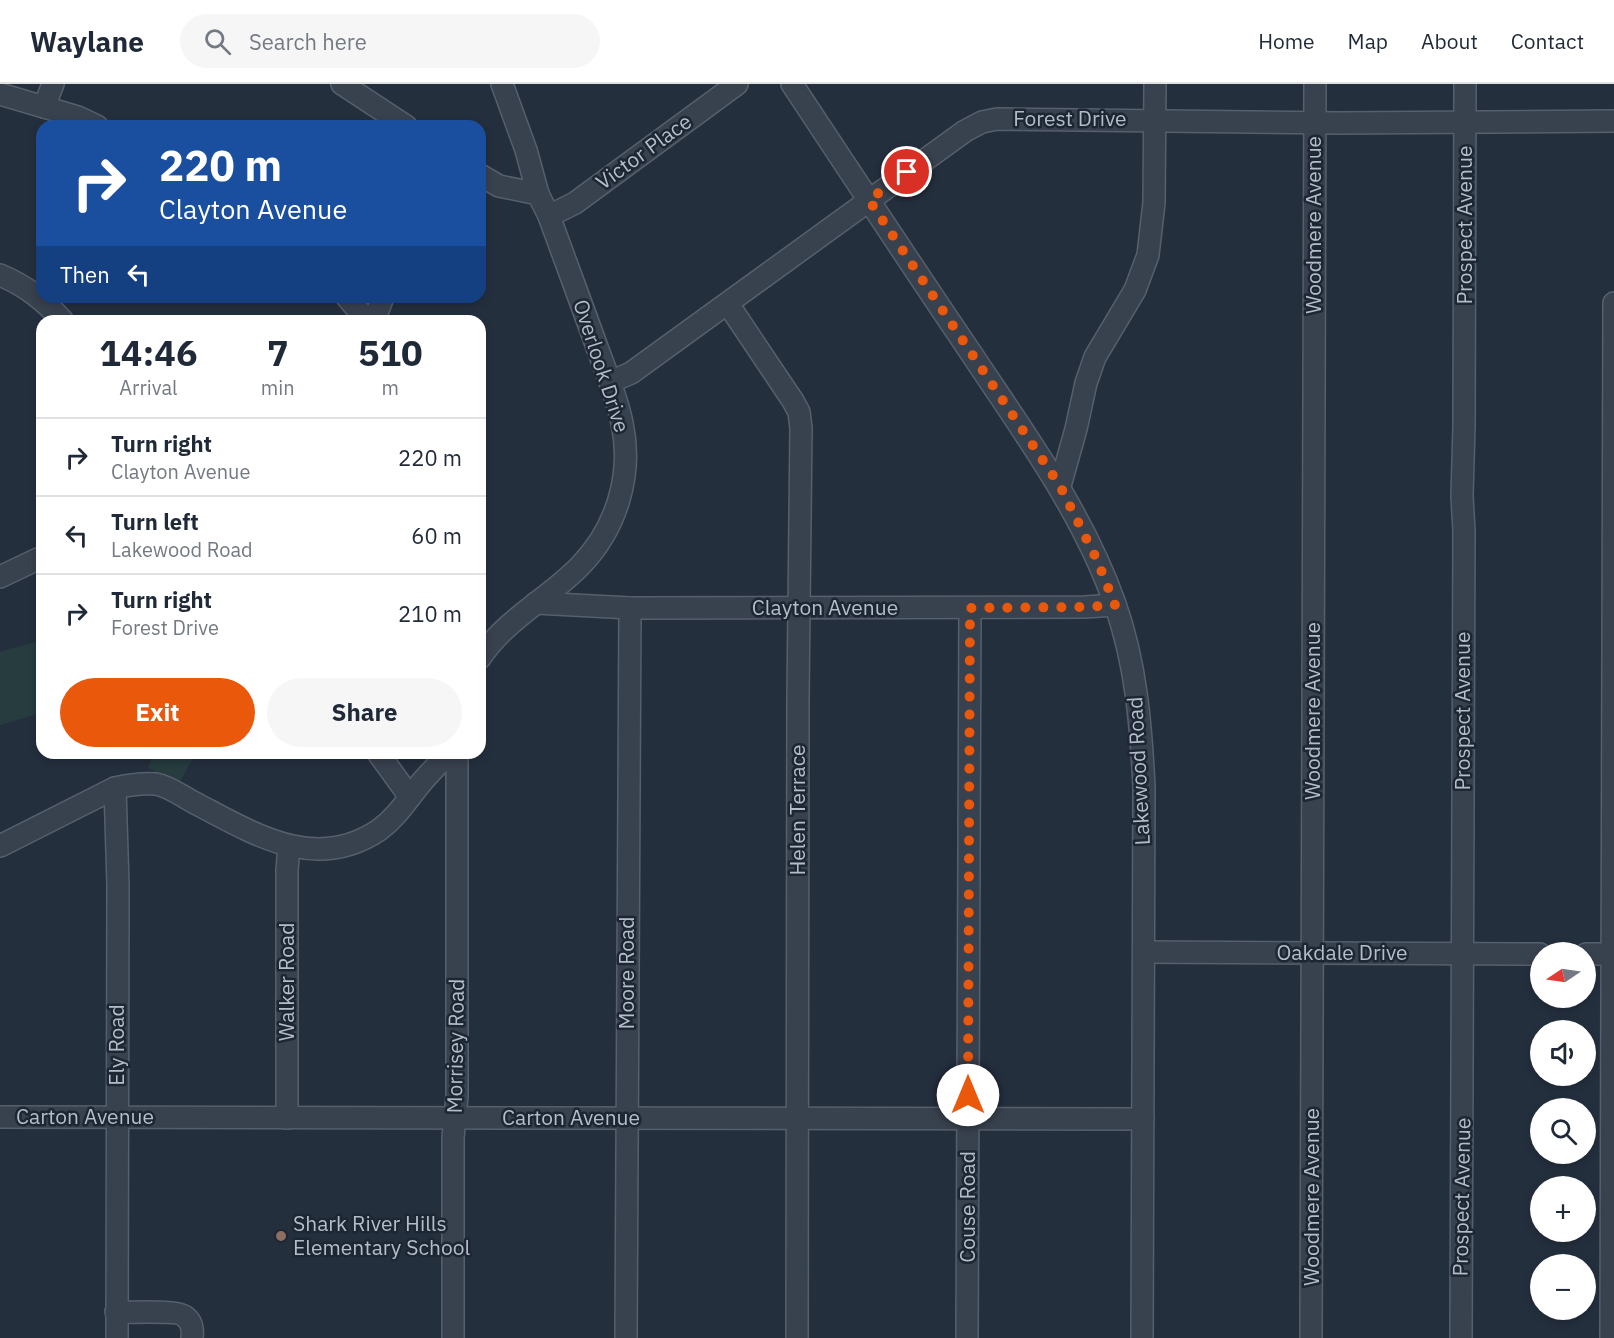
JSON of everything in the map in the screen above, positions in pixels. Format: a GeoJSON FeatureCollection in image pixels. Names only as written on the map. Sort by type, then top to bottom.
{"type":"FeatureCollection","features":[{"type":"Feature","properties":{"kind":"street"},"geometry":{"type":"LineString","coordinates":[[44,107],[53,84]]}},
{"type":"Feature","properties":{"kind":"street"},"geometry":{"type":"LineString","coordinates":[[342,84],[397,120]]}},
{"type":"Feature","properties":{"kind":"street","name":"Overlook Drive"},"geometry":{"type":"LineString","coordinates":[[486,651],[509,623],[580,566],[596,546],[611,522],[620,498],[625,470],[626,441],[610,382],[549,216],[538,194],[526,150],[502,84]]}},
{"type":"Feature","properties":{"kind":"street","name":"Victor Place"},"geometry":{"type":"LineString","coordinates":[[549,216],[575,203],[737,84]]}},
{"type":"Feature","properties":{"kind":"street","name":"Lakewood Road"},"geometry":{"type":"LineString","coordinates":[[792,84],[1060,486],[1097,560],[1115,605],[1135,685],[1141,730],[1144,787],[1142,1338]]}},
{"type":"Feature","properties":{"kind":"street"},"geometry":{"type":"LineString","coordinates":[[1060,486],[1086,383],[1095,357],[1135,290],[1149,255],[1154,203],[1155,84]]}},
{"type":"Feature","properties":{"kind":"street","name":"Woodmere Avenue"},"geometry":{"type":"LineString","coordinates":[[1311,1338],[1315,84]]}},
{"type":"Feature","properties":{"kind":"street","name":"Prospect Avenue"},"geometry":{"type":"LineString","coordinates":[[1461,1338],[1465,84]]}},
{"type":"Feature","properties":{"kind":"street"},"geometry":{"type":"LineString","coordinates":[[0,94],[84,120]]}},
{"type":"Feature","properties":{"kind":"street","name":"Forest Drive"},"geometry":{"type":"LineString","coordinates":[[610,382],[632,373],[965,131],[982,122],[997,119],[1315,122],[1614,121]]}},
{"type":"Feature","properties":{"kind":"street"},"geometry":{"type":"LineString","coordinates":[[486,178],[499,186],[538,194]]}},
{"type":"Feature","properties":{"kind":"street"},"geometry":{"type":"LineString","coordinates":[[0,275],[36,295]]}},
{"type":"Feature","properties":{"kind":"street"},"geometry":{"type":"LineString","coordinates":[[46,303],[57,315]]}},
{"type":"Feature","properties":{"kind":"street"},"geometry":{"type":"LineString","coordinates":[[352,303],[362,315]]}},
{"type":"Feature","properties":{"kind":"street"},"geometry":{"type":"LineString","coordinates":[[1611,1338],[1614,303]]}},
{"type":"Feature","properties":{"kind":"street","name":"Helen Terrace"},"geometry":{"type":"LineString","coordinates":[[728,304],[793,401],[799,412],[801,428],[797,1338]]}},
{"type":"Feature","properties":{"kind":"street"},"geometry":{"type":"LineString","coordinates":[[0,577],[36,560]]}},
{"type":"Feature","properties":{"kind":"street","name":"Clayton Avenue"},"geometry":{"type":"LineString","coordinates":[[536,603],[630,608],[970,608],[1115,605]]}},
{"type":"Feature","properties":{"kind":"street","name":"Moore Road"},"geometry":{"type":"LineString","coordinates":[[626,1338],[630,608]]}},
{"type":"Feature","properties":{"kind":"street","name":"Couse Road"},"geometry":{"type":"LineString","coordinates":[[967,1338],[970,608]]}},
{"type":"Feature","properties":{"kind":"street"},"geometry":{"type":"LineString","coordinates":[[382,759],[410,797]]}},
{"type":"Feature","properties":{"kind":"street"},"geometry":{"type":"LineString","coordinates":[[0,846],[115,788],[131,785],[161,786],[268,840],[289,847],[327,849],[362,839],[378,831],[395,817],[444,759]]}},
{"type":"Feature","properties":{"kind":"street","name":"Morrisey Road"},"geometry":{"type":"LineString","coordinates":[[453,1338],[453,1138],[457,1096],[457,759]]}},
{"type":"Feature","properties":{"kind":"street","name":"Ely Road"},"geometry":{"type":"LineString","coordinates":[[115,788],[118,885],[117,1338]]}},
{"type":"Feature","properties":{"kind":"street","name":"Walker Road"},"geometry":{"type":"LineString","coordinates":[[287,1118],[287,870],[289,847]]}},
{"type":"Feature","properties":{"kind":"street","name":"Oakdale Drive"},"geometry":{"type":"LineString","coordinates":[[1144,952],[1530,954]]}},
{"type":"Feature","properties":{"kind":"street"},"geometry":{"type":"LineString","coordinates":[[1596,954],[1613,954]]}},
{"type":"Feature","properties":{"kind":"street","name":"Carton Avenue"},"geometry":{"type":"LineString","coordinates":[[0,1117],[1143,1119]]}},
{"type":"Feature","properties":{"kind":"street"},"geometry":{"type":"LineString","coordinates":[[116,1312],[179,1313],[189,1321],[192,1327],[192,1338]]}},
{"type":"Feature","properties":{"kind":"green space"},"geometry":{"type":"Polygon","coordinates":[[[36,642],[36,715],[0,725],[0,652],[36,642]]]}},
{"type":"Feature","properties":{"kind":"green space"},"geometry":{"type":"Polygon","coordinates":[[[152,759],[193,759],[179,784],[148,768],[152,759]]]}},
{"type":"Feature","properties":{"kind":"place","name":"Shark River Hills Elementary School"},"geometry":{"type":"Point","coordinates":[281,1236]}},
{"type":"Feature","properties":{"kind":"route"},"geometry":{"type":"LineString","coordinates":[[907,172],[869,200],[1060,486],[1097,560],[1115,605],[970,608],[968,1095]]}}]}
